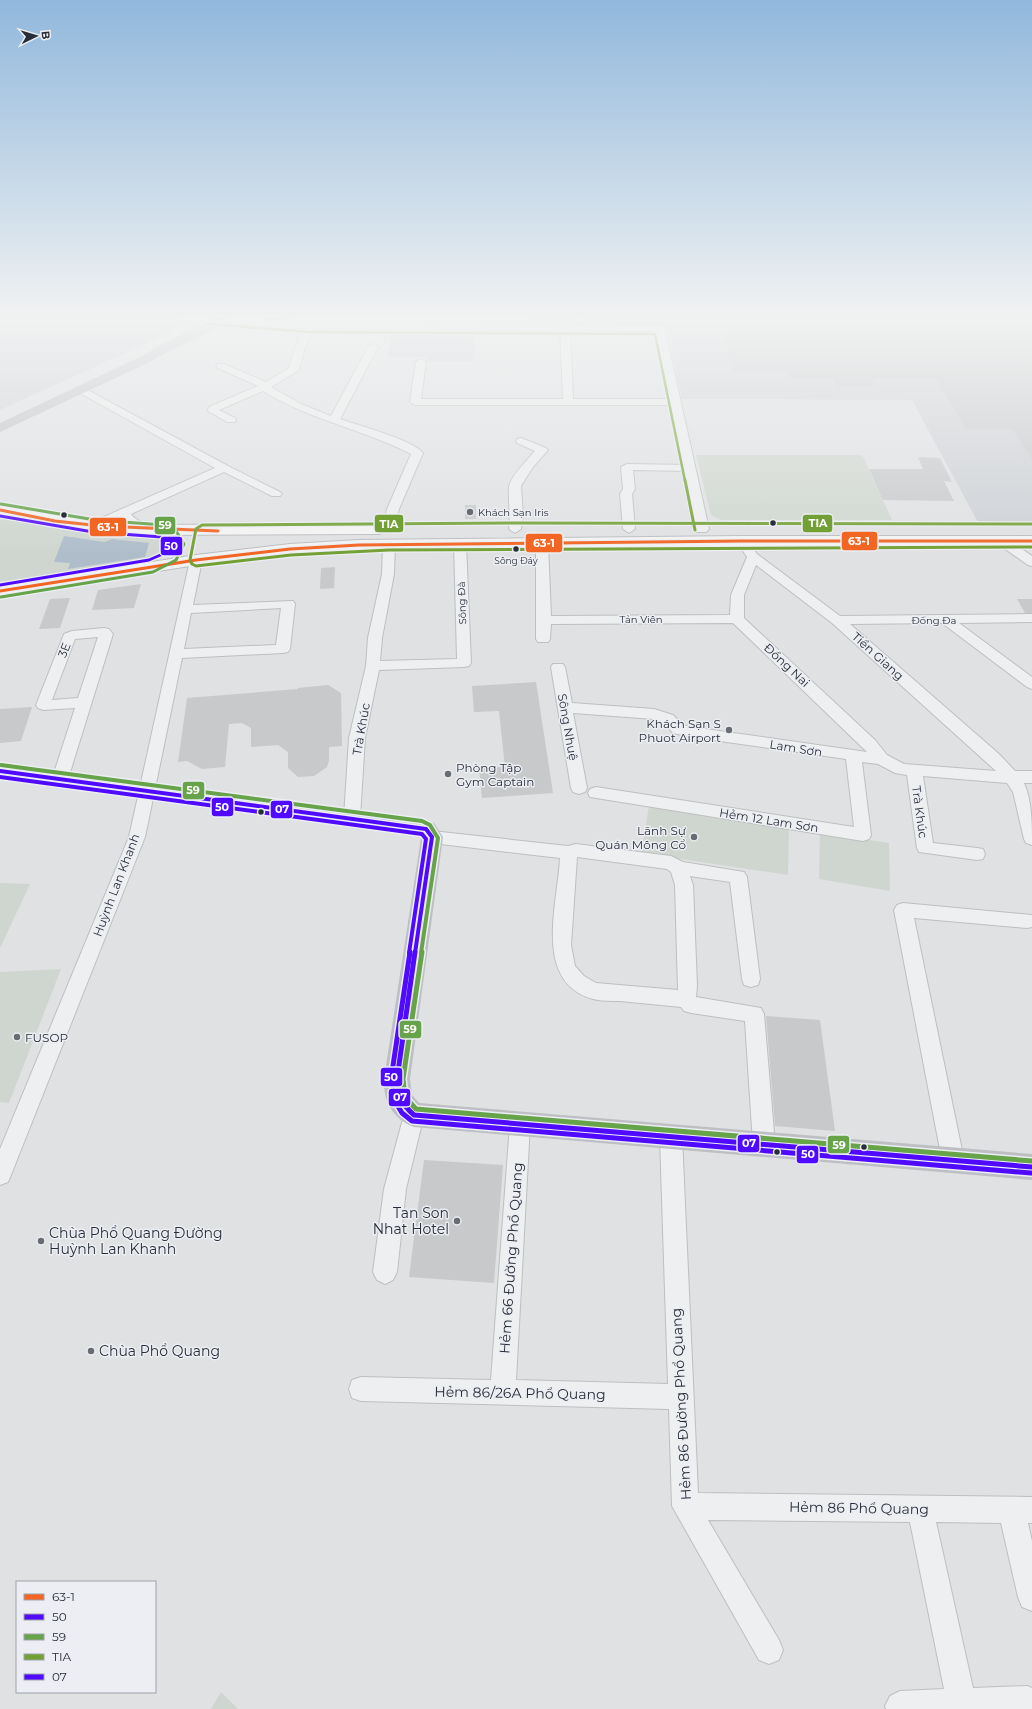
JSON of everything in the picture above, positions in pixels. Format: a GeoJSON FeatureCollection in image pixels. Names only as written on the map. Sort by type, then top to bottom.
{"type":"FeatureCollection","features":[{"type":"Feature","properties":{"kind":"main road"},"geometry":{"type":"LineString","coordinates":[[0,417],[46,396]]}},
{"type":"Feature","properties":{"kind":"main road"},"geometry":{"type":"LineString","coordinates":[[0,423],[59,396]]}},
{"type":"Feature","properties":{"kind":"main road"},"geometry":{"type":"LineString","coordinates":[[0,428],[70,396]]}},
{"type":"Feature","properties":{"kind":"main road"},"geometry":{"type":"LineString","coordinates":[[0,510],[94,526],[163,531],[389,536],[460,543],[1032,541]]}},
{"type":"Feature","properties":{"kind":"main road"},"geometry":{"type":"LineString","coordinates":[[0,591],[151,566],[389,536],[515,529],[1032,530]]}},
{"type":"Feature","properties":{"kind":"main road"},"geometry":{"type":"LineString","coordinates":[[151,566],[169,558],[178,548],[178,540],[172,535],[163,531]]}},
{"type":"Feature","properties":{"kind":"main road"},"geometry":{"type":"LineString","coordinates":[[196,560],[202,531]]}},
{"type":"Feature","properties":{"kind":"main road"},"geometry":{"type":"LineString","coordinates":[[0,771],[426,829],[432,837],[397,1079],[397,1090],[401,1103],[406,1110],[414,1115],[1032,1167]]}},
{"type":"Feature","properties":{"kind":"street"},"geometry":{"type":"LineString","coordinates":[[92,396],[224,468],[276,494]]}},
{"type":"Feature","properties":{"kind":"street"},"geometry":{"type":"LineString","coordinates":[[231,420],[213,412],[213,409],[243,396]]}},
{"type":"Feature","properties":{"kind":"street"},"geometry":{"type":"LineString","coordinates":[[280,396],[288,401],[334,420],[347,396]]}},
{"type":"Feature","properties":{"kind":"street"},"geometry":{"type":"LineString","coordinates":[[415,396],[414,402],[675,402]]}},
{"type":"Feature","properties":{"kind":"street"},"geometry":{"type":"LineString","coordinates":[[568,396],[568,401]]}},
{"type":"Feature","properties":{"kind":"street"},"geometry":{"type":"LineString","coordinates":[[674,396],[701,529]]}},
{"type":"Feature","properties":{"kind":"street","name":"Trà Khúc"},"geometry":{"type":"LineString","coordinates":[[334,420],[374,434],[417,453],[393,509],[389,536],[388,574],[375,638],[373,666],[357,738],[352,818]]}},
{"type":"Feature","properties":{"kind":"street"},"geometry":{"type":"LineString","coordinates":[[515,529],[517,516],[515,486],[528,465],[542,450],[521,441]]}},
{"type":"Feature","properties":{"kind":"street"},"geometry":{"type":"LineString","coordinates":[[629,529],[626,494],[629,489],[627,467],[689,468]]}},
{"type":"Feature","properties":{"kind":"street"},"geometry":{"type":"LineString","coordinates":[[94,526],[224,468]]}},
{"type":"Feature","properties":{"kind":"street"},"geometry":{"type":"LineString","coordinates":[[124,512],[125,517],[133,523],[163,531]]}},
{"type":"Feature","properties":{"kind":"street","name":"Tiền Giang"},"geometry":{"type":"LineString","coordinates":[[742,541],[753,557],[837,620],[993,758],[1011,777],[1021,792],[1032,839]]}},
{"type":"Feature","properties":{"kind":"street"},"geometry":{"type":"LineString","coordinates":[[1002,542],[1032,562]]}},
{"type":"Feature","properties":{"kind":"street","name":"Sông Đà"},"geometry":{"type":"LineString","coordinates":[[373,666],[464,663],[460,543]]}},
{"type":"Feature","properties":{"kind":"street"},"geometry":{"type":"LineString","coordinates":[[542,543],[543,639]]}},
{"type":"Feature","properties":{"kind":"street"},"geometry":{"type":"LineString","coordinates":[[737,619],[734,608],[737,595],[753,557]]}},
{"type":"Feature","properties":{"kind":"street","name":"Huỳnh Lan Khanh"},"geometry":{"type":"LineString","coordinates":[[0,1175],[136,837],[174,654],[196,560]]}},
{"type":"Feature","properties":{"kind":"street"},"geometry":{"type":"LineString","coordinates":[[174,654],[283,648],[288,604],[185,608]]}},
{"type":"Feature","properties":{"kind":"street","name":"Đống Đa"},"geometry":{"type":"LineString","coordinates":[[837,620],[1032,618]]}},
{"type":"Feature","properties":{"kind":"street","name":"Tản Viên"},"geometry":{"type":"LineString","coordinates":[[544,620],[737,619]]}},
{"type":"Feature","properties":{"kind":"street","name":"Đồng Nai"},"geometry":{"type":"LineString","coordinates":[[737,619],[870,744],[881,760]]}},
{"type":"Feature","properties":{"kind":"street"},"geometry":{"type":"LineString","coordinates":[[947,620],[1032,684]]}},
{"type":"Feature","properties":{"kind":"street","name":"3E"},"geometry":{"type":"LineString","coordinates":[[60,779],[106,634],[104,632],[72,635],[69,637],[43,705],[84,703]]}},
{"type":"Feature","properties":{"kind":"street","name":"Sông Nhuệ"},"geometry":{"type":"LineString","coordinates":[[558,667],[579,788]]}},
{"type":"Feature","properties":{"kind":"street","name":"Lam Sơn"},"geometry":{"type":"LineString","coordinates":[[565,707],[654,714],[664,716],[674,722],[678,729],[691,732],[881,760],[901,770],[1011,777],[1032,776]]}},
{"type":"Feature","properties":{"kind":"street","name":"Hẻm 12 Lam Sơn"},"geometry":{"type":"LineString","coordinates":[[596,793],[863,836],[853,756]]}},
{"type":"Feature","properties":{"kind":"street","name":"Trà Khúc"},"geometry":{"type":"LineString","coordinates":[[914,770],[925,848],[977,854]]}},
{"type":"Feature","properties":{"kind":"street"},"geometry":{"type":"LineString","coordinates":[[432,837],[443,837],[569,853],[576,850],[600,853],[671,863],[679,868],[738,877],[751,979]]}},
{"type":"Feature","properties":{"kind":"street"},"geometry":{"type":"LineString","coordinates":[[569,853],[569,874],[562,944],[565,966],[572,977],[582,986],[594,991],[686,999],[691,1005],[754,1014],[764,1144]]}},
{"type":"Feature","properties":{"kind":"street"},"geometry":{"type":"LineString","coordinates":[[679,868],[684,884],[688,986],[686,999]]}},
{"type":"Feature","properties":{"kind":"street"},"geometry":{"type":"LineString","coordinates":[[953,1160],[903,910],[1027,921]]}},
{"type":"Feature","properties":{"kind":"street"},"geometry":{"type":"LineString","coordinates":[[385,1272],[395,1189],[414,1115]]}},
{"type":"Feature","properties":{"kind":"street","name":"Hẻm 66 Đường Phổ Quang"},"geometry":{"type":"LineString","coordinates":[[503,1392],[520,1124]]}},
{"type":"Feature","properties":{"kind":"street","name":"Hẻm 86 Đường Phổ Quang"},"geometry":{"type":"LineString","coordinates":[[671,1137],[685,1506],[769,1650]]}},
{"type":"Feature","properties":{"kind":"street","name":"Hẻm 86/26A Phổ Quang"},"geometry":{"type":"LineString","coordinates":[[361,1389],[680,1397]]}},
{"type":"Feature","properties":{"kind":"street","name":"Hẻm 86 Phổ Quang"},"geometry":{"type":"LineString","coordinates":[[685,1506],[1022,1510]]}},
{"type":"Feature","properties":{"kind":"street"},"geometry":{"type":"LineString","coordinates":[[920,1508],[962,1703]]}},
{"type":"Feature","properties":{"kind":"street"},"geometry":{"type":"LineString","coordinates":[[1022,1510],[1032,1597]]}},
{"type":"Feature","properties":{"kind":"street"},"geometry":{"type":"LineString","coordinates":[[900,1706],[1027,1701]]}},
{"type":"Feature","properties":{"kind":"shaded area"},"geometry":{"type":"Polygon","coordinates":[[[0,396],[31,396],[0,410],[0,396]]]}},
{"type":"Feature","properties":{"kind":"shaded area"},"geometry":{"type":"Polygon","coordinates":[[[681,396],[1032,396],[1032,527],[980,526],[912,400],[682,399],[681,396]]]}},
{"type":"Feature","properties":{"kind":"shaded area"},"geometry":{"type":"Polygon","coordinates":[[[696,455],[862,455],[892,520],[721,520],[711,515],[696,455]]]}},
{"type":"Feature","properties":{"kind":"shaded area"},"geometry":{"type":"Polygon","coordinates":[[[0,518],[73,530],[156,537],[166,541],[167,547],[159,556],[142,562],[0,582],[0,518]]]}},
{"type":"Feature","properties":{"kind":"shaded area"},"geometry":{"type":"Polygon","coordinates":[[[649,806],[789,826],[788,875],[641,853],[649,806]]]}},
{"type":"Feature","properties":{"kind":"shaded area"},"geometry":{"type":"Polygon","coordinates":[[[820,832],[889,843],[890,891],[819,879],[820,832]]]}},
{"type":"Feature","properties":{"kind":"shaded area"},"geometry":{"type":"Polygon","coordinates":[[[0,883],[30,884],[0,948],[0,883]]]}},
{"type":"Feature","properties":{"kind":"shaded area","name":"FUSOP"},"geometry":{"type":"Polygon","coordinates":[[[61,969],[9,1103],[0,1102],[0,972],[61,969]]]}},
{"type":"Feature","properties":{"kind":"shaded area"},"geometry":{"type":"Polygon","coordinates":[[[221,1692],[238,1709],[211,1709],[221,1692]]]}},
{"type":"Feature","properties":{"kind":"water"},"geometry":{"type":"Polygon","coordinates":[[[64,536],[105,542],[112,539],[149,543],[145,557],[68,569],[70,563],[54,562],[64,536]]]}},
{"type":"Feature","properties":{"kind":"building"},"geometry":{"type":"Polygon","coordinates":[[[946,396],[1032,396],[1032,459],[1012,429],[966,429],[946,396]]]}},
{"type":"Feature","properties":{"kind":"building"},"geometry":{"type":"Polygon","coordinates":[[[918,457],[940,458],[952,482],[944,481],[954,501],[883,500],[869,469],[923,469],[918,457]]]}},
{"type":"Feature","properties":{"kind":"building","name":"Khách Sạn Iris"},"geometry":{"type":"Polygon","coordinates":[[[465,505],[476,505],[476,519],[465,519],[465,505]]]}},
{"type":"Feature","properties":{"kind":"building"},"geometry":{"type":"Polygon","coordinates":[[[335,567],[334,588],[320,589],[321,568],[335,567]]]}},
{"type":"Feature","properties":{"kind":"building"},"geometry":{"type":"Polygon","coordinates":[[[141,584],[134,608],[92,610],[98,590],[141,584]]]}},
{"type":"Feature","properties":{"kind":"building"},"geometry":{"type":"Polygon","coordinates":[[[70,598],[60,628],[39,629],[50,599],[70,598]]]}},
{"type":"Feature","properties":{"kind":"building"},"geometry":{"type":"Polygon","coordinates":[[[1017,599],[1032,599],[1032,613],[1025,613],[1017,599]]]}},
{"type":"Feature","properties":{"kind":"building"},"geometry":{"type":"Polygon","coordinates":[[[536,682],[553,793],[482,798],[479,768],[505,767],[499,711],[474,712],[472,686],[536,682]]]}},
{"type":"Feature","properties":{"kind":"building"},"geometry":{"type":"Polygon","coordinates":[[[328,685],[341,693],[342,746],[329,747],[329,761],[327,767],[314,776],[298,777],[288,768],[288,752],[278,745],[251,747],[251,728],[242,723],[229,724],[225,767],[202,769],[187,761],[178,762],[187,698],[298,689],[328,685]]]}},
{"type":"Feature","properties":{"kind":"building"},"geometry":{"type":"Polygon","coordinates":[[[32,707],[21,741],[0,743],[0,709],[32,707]]]}},
{"type":"Feature","properties":{"kind":"building"},"geometry":{"type":"Polygon","coordinates":[[[766,1016],[820,1020],[835,1131],[775,1126],[766,1016]]]}},
{"type":"Feature","properties":{"kind":"building","name":"Tan Son Nhat Hotel"},"geometry":{"type":"Polygon","coordinates":[[[424,1160],[503,1165],[494,1283],[409,1277],[424,1160]]]}},
{"type":"Feature","properties":{"kind":"transit line","name":"TIA"},"geometry":{"type":"LineString","coordinates":[[668,396],[695,530]]}},
{"type":"Feature","properties":{"kind":"transit line","name":"59"},"geometry":{"type":"LineString","coordinates":[[1,504],[95,520],[164,525],[176,531],[184,544],[182,551],[176,560],[153,572],[1,597]]}},
{"type":"Feature","properties":{"kind":"transit line","name":"63-1"},"geometry":{"type":"LineString","coordinates":[[0,510],[55,521],[121,528],[218,531]]}},
{"type":"Feature","properties":{"kind":"transit line","name":"50"},"geometry":{"type":"LineString","coordinates":[[0,516],[93,532],[162,537],[168,540],[172,545],[165,553],[149,560],[0,585]]}},
{"type":"Feature","properties":{"kind":"transit line","name":"TIA"},"geometry":{"type":"LineString","coordinates":[[1032,524],[515,523],[202,525],[196,529],[190,560],[192,564],[196,566],[291,555],[389,550],[1032,547]]}},
{"type":"Feature","properties":{"kind":"transit line","name":"63-1"},"geometry":{"type":"LineString","coordinates":[[0,591],[196,560],[290,549],[359,545],[742,541],[1032,541]]}},
{"type":"Feature","properties":{"kind":"transit line","name":"59"},"geometry":{"type":"LineString","coordinates":[[1,765],[422,821],[430,825],[438,838],[403,1079],[405,1097],[416,1109],[1032,1161]]}},
{"type":"Feature","properties":{"kind":"transit line","name":"07"},"geometry":{"type":"LineString","coordinates":[[0,771],[426,829],[432,837],[397,1079],[401,1100],[406,1108],[414,1115],[1032,1167]]}},
{"type":"Feature","properties":{"kind":"transit line","name":"50"},"geometry":{"type":"LineString","coordinates":[[0,777],[422,834],[426,839],[391,1079],[393,1098],[402,1113],[412,1121],[1031,1173]]}},
{"type":"Feature","properties":{"kind":"place","name":"Khách Sạn Iris"},"geometry":{"type":"Point","coordinates":[470,512]}},
{"type":"Feature","properties":{"kind":"place","name":"Sông Đáy"},"geometry":{"type":"Point","coordinates":[516,549]}},
{"type":"Feature","properties":{"kind":"place","name":"Khách Sạn S Phuot Airport"},"geometry":{"type":"Point","coordinates":[729,730]}},
{"type":"Feature","properties":{"kind":"place","name":"Phòng Tập Gym Captain"},"geometry":{"type":"Point","coordinates":[448,774]}},
{"type":"Feature","properties":{"kind":"place","name":"Lãnh Sự Quán Mông Cổ"},"geometry":{"type":"Point","coordinates":[694,837]}},
{"type":"Feature","properties":{"kind":"place","name":"FUSOP"},"geometry":{"type":"Point","coordinates":[17,1037]}},
{"type":"Feature","properties":{"kind":"place","name":"Tan Son Nhat Hotel"},"geometry":{"type":"Point","coordinates":[457,1221]}},
{"type":"Feature","properties":{"kind":"place","name":"Chùa Phổ Quang Đường Huỳnh Lan Khanh"},"geometry":{"type":"Point","coordinates":[41,1241]}},
{"type":"Feature","properties":{"kind":"place","name":"Chùa Phổ Quang"},"geometry":{"type":"Point","coordinates":[91,1351]}}]}
